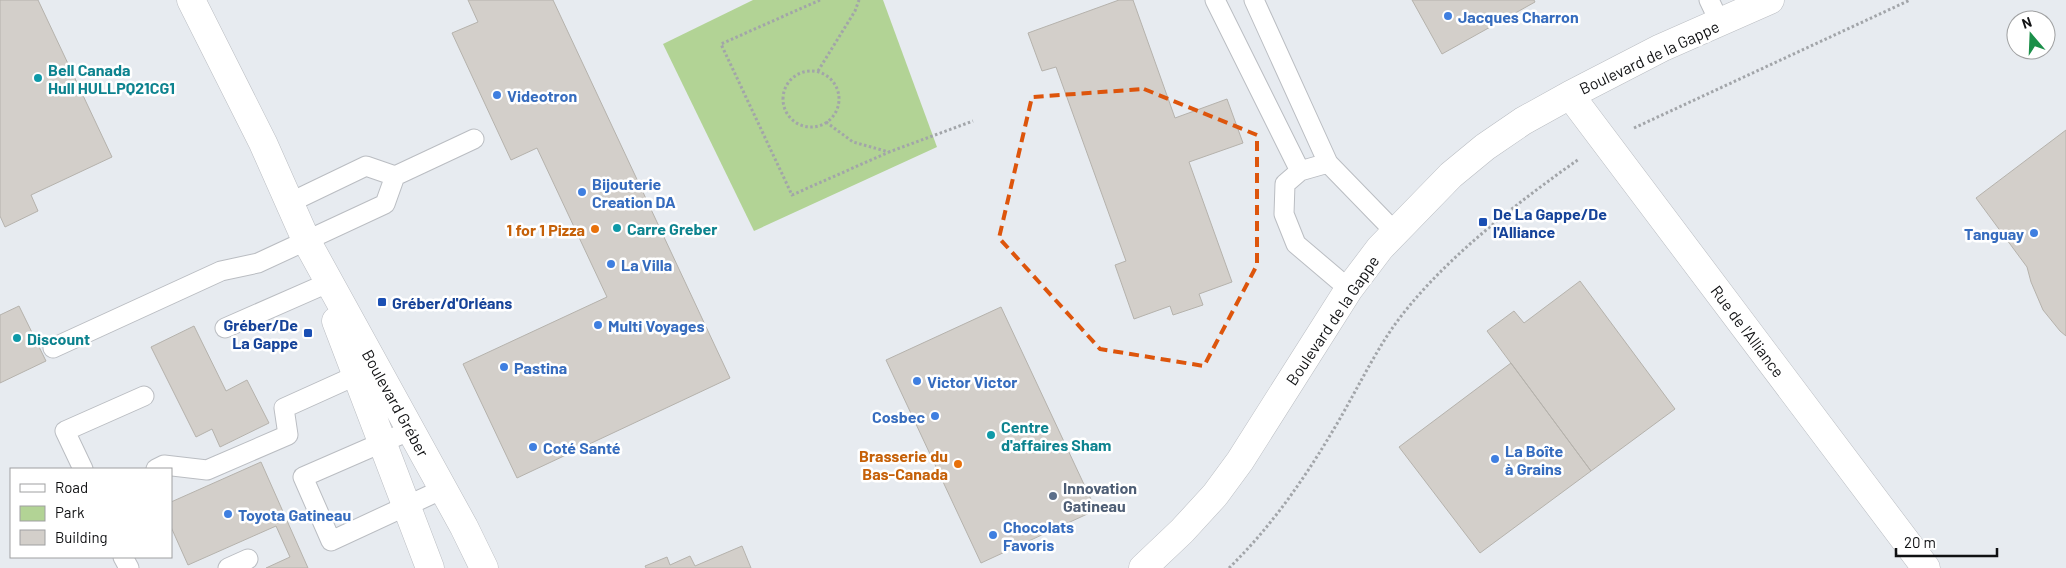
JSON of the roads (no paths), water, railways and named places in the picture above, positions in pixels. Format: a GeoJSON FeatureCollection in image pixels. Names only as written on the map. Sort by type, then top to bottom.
{"type":"FeatureCollection","features":[{"type":"Feature","properties":{"kind":"street","name":"Boulevard Gréber"},"geometry":{"type":"LineString","coordinates":[[191,0],[263,144],[366,371],[381,443],[430,568]]}},
{"type":"Feature","properties":{"kind":"street","name":"Boulevard de la Gappe"},"geometry":{"type":"LineString","coordinates":[[1143,568],[1182,531],[1215,495],[1240,460],[1349,289],[1395,232],[1451,175],[1485,147],[1523,121],[1662,48],[1714,11],[1770,0]]}},
{"type":"Feature","properties":{"kind":"street","name":"Rue de l'Alliance"},"geometry":{"type":"LineString","coordinates":[[1570,95],[1926,568]]}},
{"type":"Feature","properties":{"kind":"street","name":"Boulevard Gréber"},"geometry":{"type":"LineString","coordinates":[[366,371],[411,430],[444,489],[484,568]]}},
{"type":"Feature","properties":{"kind":"lane"},"geometry":{"type":"LineString","coordinates":[[1215,0],[1300,171]]}},
{"type":"Feature","properties":{"kind":"lane"},"geometry":{"type":"LineString","coordinates":[[1254,0],[1328,162],[1395,232]]}},
{"type":"Feature","properties":{"kind":"lane"},"geometry":{"type":"LineString","coordinates":[[289,203],[366,166],[395,176],[474,139]]}},
{"type":"Feature","properties":{"kind":"lane"},"geometry":{"type":"LineString","coordinates":[[1328,162],[1300,171],[1285,184],[1284,214],[1296,244],[1349,289]]}},
{"type":"Feature","properties":{"kind":"lane"},"geometry":{"type":"LineString","coordinates":[[53,348],[221,271],[258,263],[385,204],[395,176]]}},
{"type":"Feature","properties":{"kind":"lane"},"geometry":{"type":"LineString","coordinates":[[225,328],[326,283]]}},
{"type":"Feature","properties":{"kind":"lane"},"geometry":{"type":"LineString","coordinates":[[158,468],[164,465],[207,470],[288,435],[284,408],[366,371]]}},
{"type":"Feature","properties":{"kind":"lane"},"geometry":{"type":"LineString","coordinates":[[83,468],[65,431],[144,396]]}},
{"type":"Feature","properties":{"kind":"lane"},"geometry":{"type":"LineString","coordinates":[[411,430],[303,478],[331,541],[444,489]]}},
{"type":"Feature","properties":{"kind":"lane"},"geometry":{"type":"LineString","coordinates":[[228,568],[248,559]]}},
{"type":"Feature","properties":{"kind":"place","name":"Jacques Charron"},"geometry":{"type":"Point","coordinates":[1448,16]}},
{"type":"Feature","properties":{"kind":"place","name":"Bell Canada Hull HULLPQ21CG1"},"geometry":{"type":"Point","coordinates":[38,78]}},
{"type":"Feature","properties":{"kind":"place","name":"Videotron"},"geometry":{"type":"Point","coordinates":[497,95]}},
{"type":"Feature","properties":{"kind":"place","name":"Bijouterie Creation DA"},"geometry":{"type":"Point","coordinates":[582,192]}},
{"type":"Feature","properties":{"kind":"place","name":"De La Gappe/De l'Alliance"},"geometry":{"type":"Point","coordinates":[1483,222]}},
{"type":"Feature","properties":{"kind":"place","name":"Carre Greber"},"geometry":{"type":"Point","coordinates":[617,228]}},
{"type":"Feature","properties":{"kind":"place","name":"1 for 1 Pizza"},"geometry":{"type":"Point","coordinates":[595,229]}},
{"type":"Feature","properties":{"kind":"place","name":"Tanguay"},"geometry":{"type":"Point","coordinates":[2034,233]}},
{"type":"Feature","properties":{"kind":"place","name":"La Villa"},"geometry":{"type":"Point","coordinates":[611,264]}},
{"type":"Feature","properties":{"kind":"place","name":"Gréber/d'Orléans"},"geometry":{"type":"Point","coordinates":[382,302]}},
{"type":"Feature","properties":{"kind":"place","name":"Multi Voyages"},"geometry":{"type":"Point","coordinates":[598,325]}},
{"type":"Feature","properties":{"kind":"place","name":"Gréber/De La Gappe"},"geometry":{"type":"Point","coordinates":[308,333]}},
{"type":"Feature","properties":{"kind":"place","name":"Discount"},"geometry":{"type":"Point","coordinates":[17,338]}},
{"type":"Feature","properties":{"kind":"place","name":"Pastina"},"geometry":{"type":"Point","coordinates":[504,367]}},
{"type":"Feature","properties":{"kind":"place","name":"Victor Victor"},"geometry":{"type":"Point","coordinates":[917,381]}},
{"type":"Feature","properties":{"kind":"place","name":"Cosbec"},"geometry":{"type":"Point","coordinates":[935,416]}},
{"type":"Feature","properties":{"kind":"place","name":"Centre d'affaires Sham"},"geometry":{"type":"Point","coordinates":[991,435]}},
{"type":"Feature","properties":{"kind":"place","name":"Coté Santé"},"geometry":{"type":"Point","coordinates":[533,447]}},
{"type":"Feature","properties":{"kind":"place","name":"La Boîte à Grains"},"geometry":{"type":"Point","coordinates":[1495,459]}},
{"type":"Feature","properties":{"kind":"place","name":"Brasserie du Bas-Canada"},"geometry":{"type":"Point","coordinates":[958,464]}},
{"type":"Feature","properties":{"kind":"place","name":"Innovation Gatineau"},"geometry":{"type":"Point","coordinates":[1053,496]}},
{"type":"Feature","properties":{"kind":"place","name":"Toyota Gatineau"},"geometry":{"type":"Point","coordinates":[228,514]}},
{"type":"Feature","properties":{"kind":"place","name":"Chocolats Favoris"},"geometry":{"type":"Point","coordinates":[993,535]}}]}
